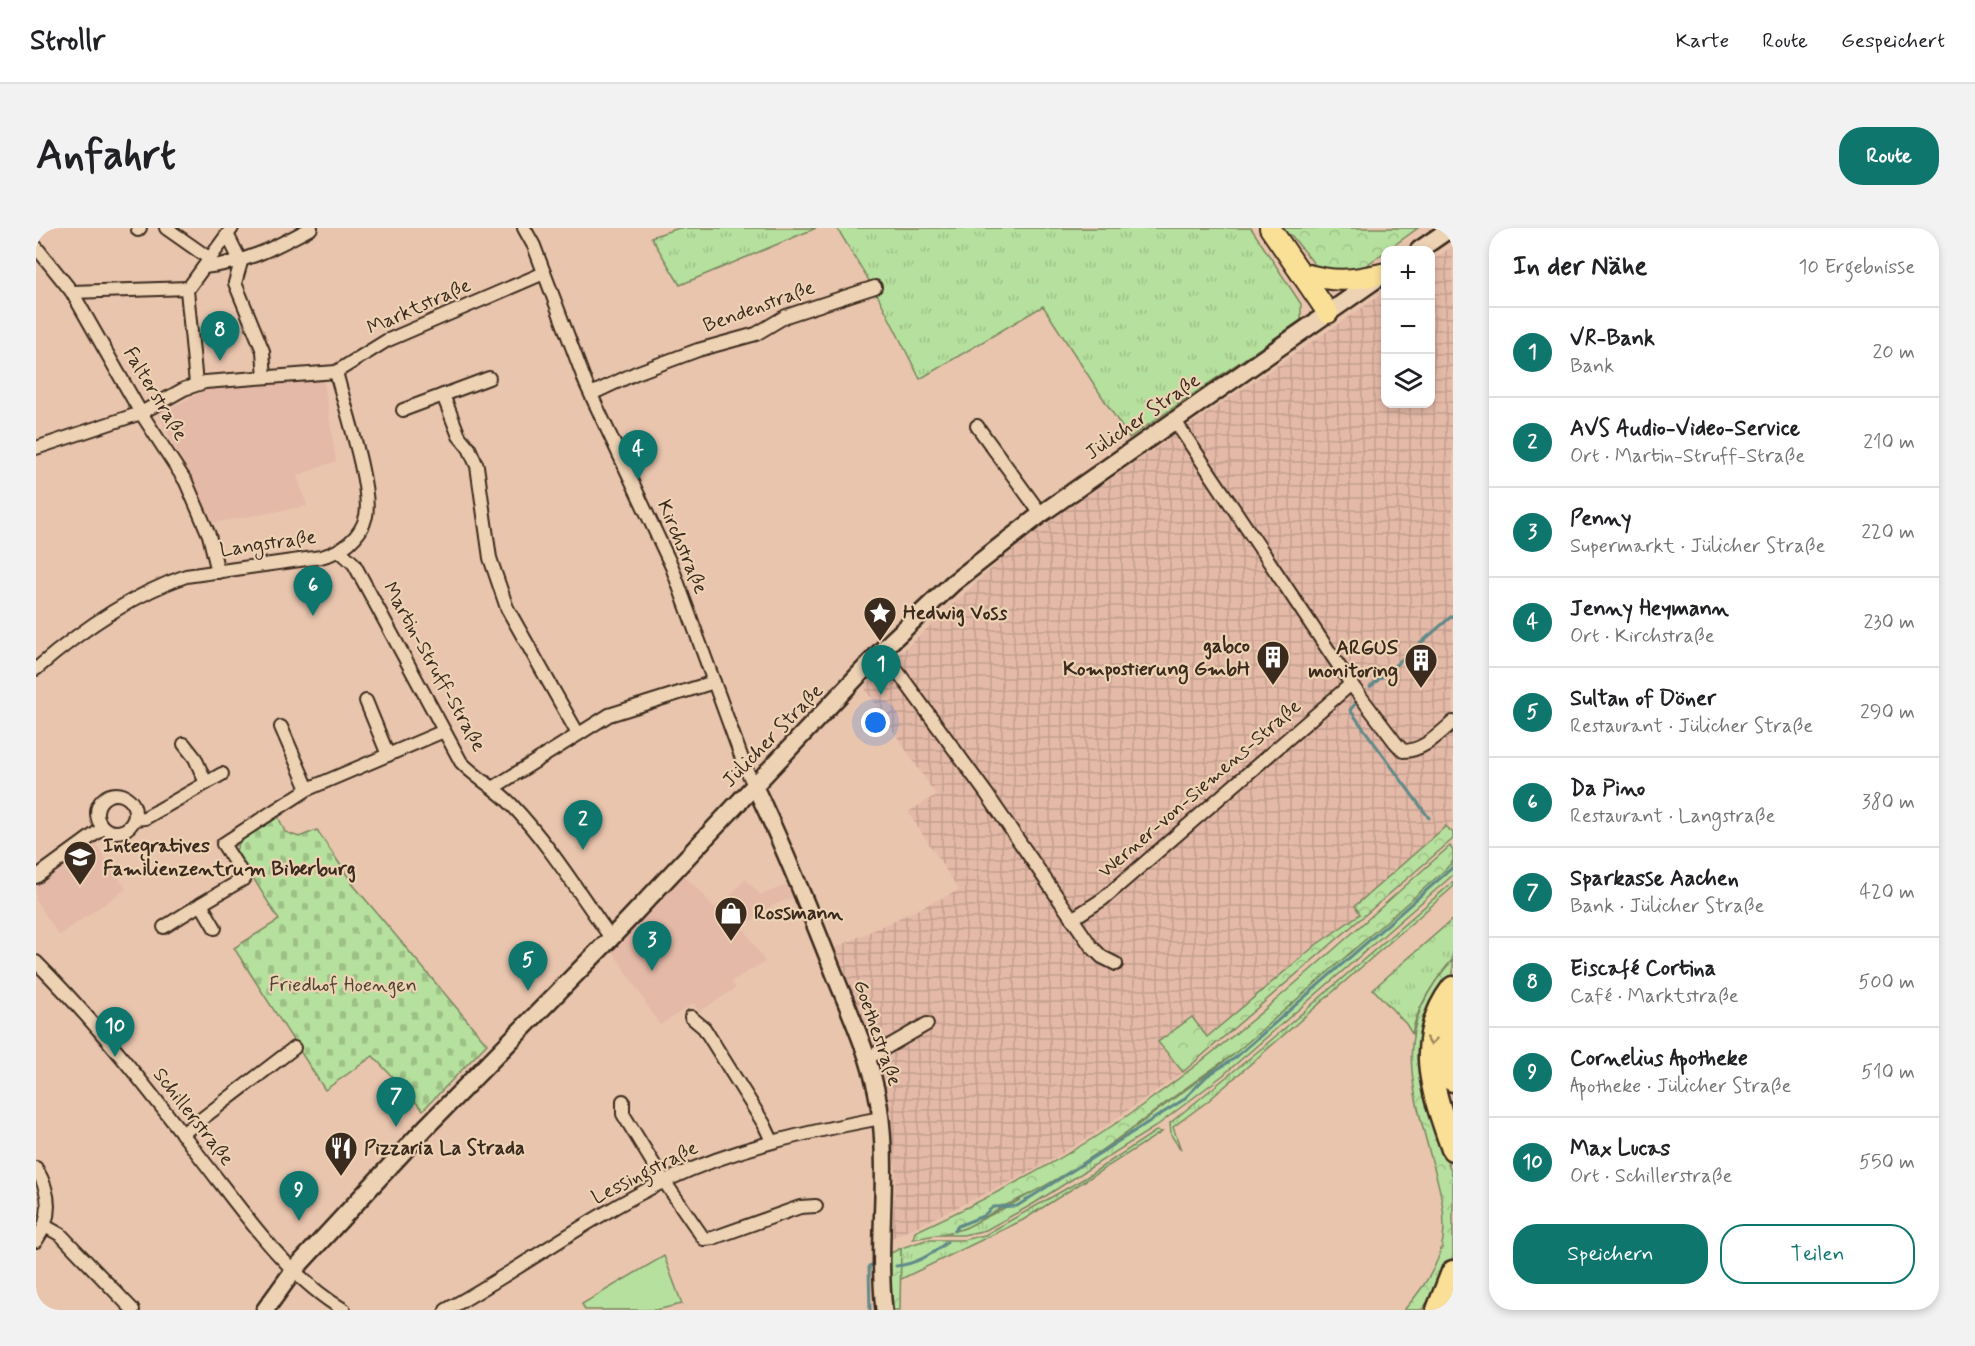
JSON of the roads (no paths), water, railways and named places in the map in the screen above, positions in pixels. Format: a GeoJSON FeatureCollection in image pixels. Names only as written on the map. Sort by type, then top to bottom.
{"type":"FeatureCollection","features":[{"type":"Feature","properties":{"kind":"highway"},"geometry":{"type":"LineString","coordinates":[[1453,988],[1436,1014],[1429,1055],[1433,1084],[1453,1149]]}},
{"type":"Feature","properties":{"kind":"highway"},"geometry":{"type":"LineString","coordinates":[[1453,1021],[1448,1052],[1453,1080]]}},
{"type":"Feature","properties":{"kind":"highway"},"geometry":{"type":"LineString","coordinates":[[1439,1310],[1453,1272]]}},
{"type":"Feature","properties":{"kind":"highway"},"geometry":{"type":"LineString","coordinates":[[1439,1310],[1453,1294]]}},
{"type":"Feature","properties":{"kind":"main road"},"geometry":{"type":"LineString","coordinates":[[1270,228],[1328,314]]}},
{"type":"Feature","properties":{"kind":"main road"},"geometry":{"type":"LineString","coordinates":[[1425,246],[1451,228]]}},
{"type":"Feature","properties":{"kind":"main road"},"geometry":{"type":"LineString","coordinates":[[1301,273],[1328,281],[1353,280],[1381,274]]}},
{"type":"Feature","properties":{"kind":"main road","name":"Jülicher Straße"},"geometry":{"type":"LineString","coordinates":[[265,1310],[294,1270],[428,1125],[611,938],[882,650],[953,583],[1041,514],[1381,277]]}},
{"type":"Feature","properties":{"kind":"street"},"geometry":{"type":"LineString","coordinates":[[166,228],[207,263],[241,262],[311,228]]}},
{"type":"Feature","properties":{"kind":"street","name":"Kirchstraße"},"geometry":{"type":"LineString","coordinates":[[524,228],[591,394],[672,567],[745,767],[754,785]]}},
{"type":"Feature","properties":{"kind":"street"},"geometry":{"type":"LineString","coordinates":[[195,384],[186,299],[188,288],[230,232]]}},
{"type":"Feature","properties":{"kind":"street"},"geometry":{"type":"LineString","coordinates":[[230,232],[241,262],[235,283],[263,351],[265,377]]}},
{"type":"Feature","properties":{"kind":"street","name":"Falterstraße"},"geometry":{"type":"LineString","coordinates":[[36,247],[72,292],[141,414],[186,482],[209,535],[218,572]]}},
{"type":"Feature","properties":{"kind":"street","name":"Marktstraße"},"geometry":{"type":"LineString","coordinates":[[36,448],[141,414],[195,384],[336,372],[386,340],[544,273]]}},
{"type":"Feature","properties":{"kind":"street","name":"Bendenstraße"},"geometry":{"type":"LineString","coordinates":[[591,394],[636,373],[698,350],[756,334],[786,316],[875,287]]}},
{"type":"Feature","properties":{"kind":"street"},"geometry":{"type":"LineString","coordinates":[[72,292],[188,288]]}},
{"type":"Feature","properties":{"kind":"street","name":"Langstraße"},"geometry":{"type":"LineString","coordinates":[[36,669],[140,595],[186,576],[321,557],[339,550],[359,532],[366,518],[366,490],[336,372]]}},
{"type":"Feature","properties":{"kind":"street"},"geometry":{"type":"LineString","coordinates":[[403,410],[489,378]]}},
{"type":"Feature","properties":{"kind":"street"},"geometry":{"type":"LineString","coordinates":[[443,395],[459,436],[469,448],[477,466],[490,558],[507,608],[578,734]]}},
{"type":"Feature","properties":{"kind":"street"},"geometry":{"type":"LineString","coordinates":[[1175,421],[1351,684],[1403,751],[1413,751],[1423,746],[1453,722]]}},
{"type":"Feature","properties":{"kind":"street"},"geometry":{"type":"LineString","coordinates":[[977,426],[1041,514]]}},
{"type":"Feature","properties":{"kind":"street","name":"Martin-Struff-Straße"},"geometry":{"type":"LineString","coordinates":[[339,550],[354,564],[461,762],[472,774],[493,788],[530,826],[611,938]]}},
{"type":"Feature","properties":{"kind":"street"},"geometry":{"type":"LineString","coordinates":[[882,650],[986,793],[1091,946],[1102,957],[1116,964]]}},
{"type":"Feature","properties":{"kind":"street"},"geometry":{"type":"LineString","coordinates":[[493,788],[609,715],[714,682]]}},
{"type":"Feature","properties":{"kind":"street","name":"Werner-von-Siemens-Straße"},"geometry":{"type":"LineString","coordinates":[[1072,919],[1104,899],[1351,684]]}},
{"type":"Feature","properties":{"kind":"street"},"geometry":{"type":"LineString","coordinates":[[366,701],[388,754]]}},
{"type":"Feature","properties":{"kind":"street"},"geometry":{"type":"LineString","coordinates":[[281,727],[308,789]]}},
{"type":"Feature","properties":{"kind":"street"},"geometry":{"type":"LineString","coordinates":[[164,927],[244,878],[223,843],[308,789],[444,731]]}},
{"type":"Feature","properties":{"kind":"street"},"geometry":{"type":"LineString","coordinates":[[184,744],[195,758],[206,783]]}},
{"type":"Feature","properties":{"kind":"street"},"geometry":{"type":"LineString","coordinates":[[135,819],[146,818],[222,774]]}},
{"type":"Feature","properties":{"kind":"street","name":"Goethestraße"},"geometry":{"type":"LineString","coordinates":[[754,785],[777,831],[868,1058],[881,1118],[886,1173],[881,1244],[884,1310]]}},
{"type":"Feature","properties":{"kind":"street"},"geometry":{"type":"LineString","coordinates":[[124,795],[132,801],[135,819],[126,831],[118,833],[103,828],[98,820],[97,811],[107,796],[124,795]]}},
{"type":"Feature","properties":{"kind":"street"},"geometry":{"type":"LineString","coordinates":[[36,877],[103,828]]}},
{"type":"Feature","properties":{"kind":"street"},"geometry":{"type":"LineString","coordinates":[[201,904],[215,928]]}},
{"type":"Feature","properties":{"kind":"street","name":"Schillerstraße"},"geometry":{"type":"LineString","coordinates":[[36,962],[74,1000],[247,1217],[294,1270]]}},
{"type":"Feature","properties":{"kind":"street"},"geometry":{"type":"LineString","coordinates":[[691,1017],[704,1028],[764,1124],[772,1141]]}},
{"type":"Feature","properties":{"kind":"street"},"geometry":{"type":"LineString","coordinates":[[868,1058],[927,1024]]}},
{"type":"Feature","properties":{"kind":"street"},"geometry":{"type":"LineString","coordinates":[[182,1134],[294,1047]]}},
{"type":"Feature","properties":{"kind":"street"},"geometry":{"type":"LineString","coordinates":[[623,1101],[623,1114],[664,1181],[704,1239],[713,1238],[800,1207],[816,1206]]}},
{"type":"Feature","properties":{"kind":"street","name":"Lessingstraße"},"geometry":{"type":"LineString","coordinates":[[446,1310],[664,1181],[735,1152],[772,1141],[881,1118]]}},
{"type":"Feature","properties":{"kind":"street"},"geometry":{"type":"LineString","coordinates":[[36,1168],[49,1201],[45,1226],[36,1241]]}},
{"type":"Feature","properties":{"kind":"street"},"geometry":{"type":"LineString","coordinates":[[45,1226],[61,1235],[133,1310]]}},
{"type":"Feature","properties":{"kind":"street"},"geometry":{"type":"LineString","coordinates":[[294,1270],[328,1300],[344,1310]]}},
{"type":"Feature","properties":{"kind":"waterway"},"geometry":{"type":"LineString","coordinates":[[1370,687],[1453,615]]}},
{"type":"Feature","properties":{"kind":"waterway"},"geometry":{"type":"LineString","coordinates":[[1356,703],[1350,710],[1429,818]]}},
{"type":"Feature","properties":{"kind":"waterway"},"geometry":{"type":"LineString","coordinates":[[954,1231],[958,1226],[983,1216],[993,1207],[1017,1206],[1183,1100],[1207,1076],[1235,1058],[1453,867]]}},
{"type":"Feature","properties":{"kind":"waterway"},"geometry":{"type":"LineString","coordinates":[[896,1266],[923,1258],[947,1242]]}},
{"type":"Feature","properties":{"kind":"waterway"},"geometry":{"type":"LineString","coordinates":[[870,1310],[869,1266],[872,1265]]}},
{"type":"Feature","properties":{"kind":"place","name":"Eiscafé Cortina"},"geometry":{"type":"Point","coordinates":[220,361]}},
{"type":"Feature","properties":{"kind":"place","name":"Jenny Heymann"},"geometry":{"type":"Point","coordinates":[638,480]}},
{"type":"Feature","properties":{"kind":"place","name":"Da Pino"},"geometry":{"type":"Point","coordinates":[313,616]}},
{"type":"Feature","properties":{"kind":"place","name":"Hedwig Voss"},"geometry":{"type":"Point","coordinates":[880,642]}},
{"type":"Feature","properties":{"kind":"place","name":"gabco Kompostierung GmbH"},"geometry":{"type":"Point","coordinates":[1273,686]}},
{"type":"Feature","properties":{"kind":"place","name":"ARGUS monitoring"},"geometry":{"type":"Point","coordinates":[1421,689]}},
{"type":"Feature","properties":{"kind":"place","name":"VR-Bank"},"geometry":{"type":"Point","coordinates":[881,695]}},
{"type":"Feature","properties":{"kind":"place","name":"AVS Audio-Video-Service"},"geometry":{"type":"Point","coordinates":[583,850]}},
{"type":"Feature","properties":{"kind":"place","name":"Integratives Familienzentrum Biberburg"},"geometry":{"type":"Point","coordinates":[80,886]}},
{"type":"Feature","properties":{"kind":"place","name":"Rossmann"},"geometry":{"type":"Point","coordinates":[731,942]}},
{"type":"Feature","properties":{"kind":"place","name":"Penny"},"geometry":{"type":"Point","coordinates":[652,971]}},
{"type":"Feature","properties":{"kind":"place","name":"Sultan of Döner"},"geometry":{"type":"Point","coordinates":[528,991]}},
{"type":"Feature","properties":{"kind":"place","name":"Max Lucas"},"geometry":{"type":"Point","coordinates":[115,1057]}},
{"type":"Feature","properties":{"kind":"place","name":"Sparkasse Aachen"},"geometry":{"type":"Point","coordinates":[396,1127]}},
{"type":"Feature","properties":{"kind":"place","name":"Pizzaria La Strada"},"geometry":{"type":"Point","coordinates":[341,1177]}},
{"type":"Feature","properties":{"kind":"place","name":"Cornelius Apotheke"},"geometry":{"type":"Point","coordinates":[299,1221]}},
{"type":"Feature","properties":{"kind":"park label","name":"Friedhof Hoengen"},"geometry":{"type":"Point","coordinates":[343,985]}}]}
